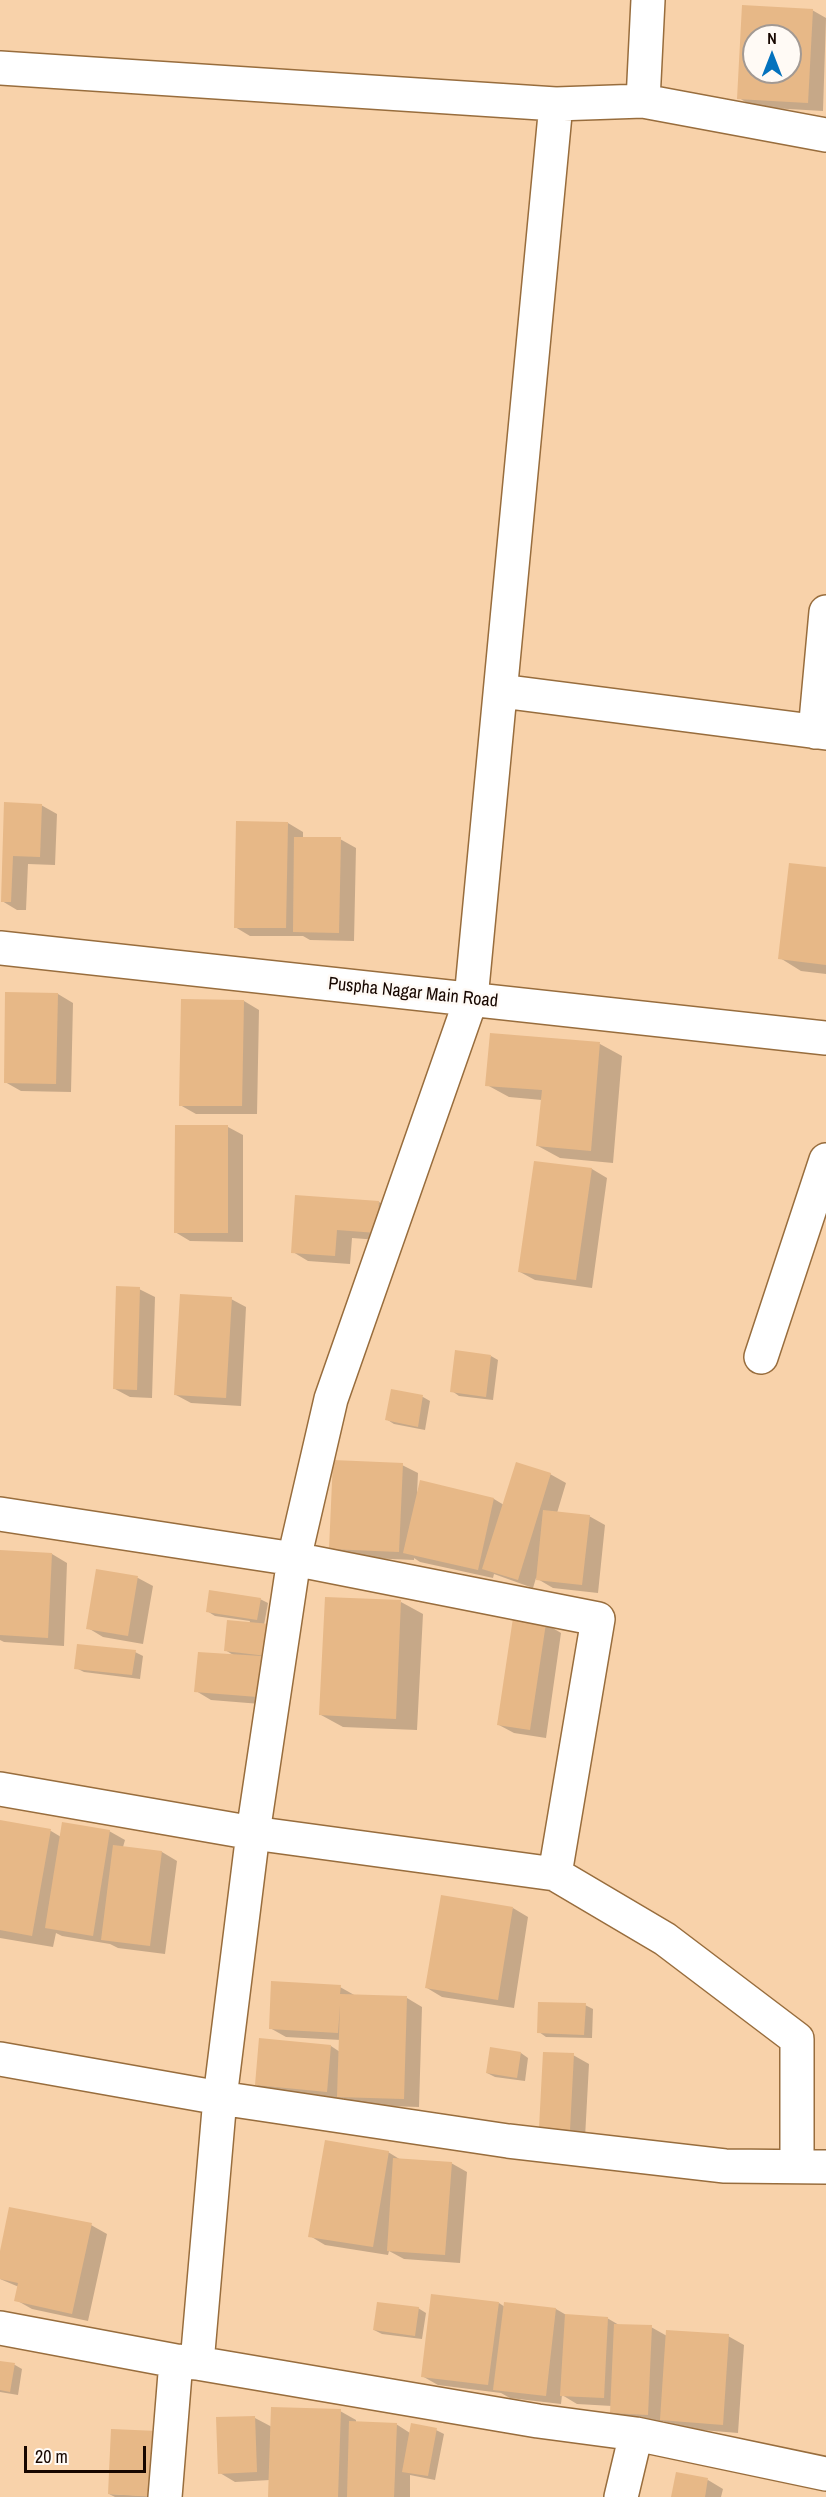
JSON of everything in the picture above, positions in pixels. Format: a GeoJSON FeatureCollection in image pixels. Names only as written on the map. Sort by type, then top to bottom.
{"type":"FeatureCollection","features":[{"type":"Feature","properties":{"kind":"street"},"geometry":{"type":"LineString","coordinates":[[643,101],[648,0]]}},
{"type":"Feature","properties":{"kind":"street"},"geometry":{"type":"LineString","coordinates":[[0,68],[556,104],[643,101],[826,135]]}},
{"type":"Feature","properties":{"kind":"street"},"geometry":{"type":"LineString","coordinates":[[165,2497],[186,2362],[254,1833],[294,1559],[331,1399],[471,999],[556,104]]}},
{"type":"Feature","properties":{"kind":"street"},"geometry":{"type":"LineString","coordinates":[[501,691],[820,732],[826,612]]}},
{"type":"Feature","properties":{"kind":"street","name":"Puspha Nagar Main Road"},"geometry":{"type":"LineString","coordinates":[[0,948],[826,1038]]}},
{"type":"Feature","properties":{"kind":"street"},"geometry":{"type":"LineString","coordinates":[[761,1357],[826,1160]]}},
{"type":"Feature","properties":{"kind":"street"},"geometry":{"type":"LineString","coordinates":[[0,1514],[294,1559],[598,1619],[555,1874]]}},
{"type":"Feature","properties":{"kind":"street"},"geometry":{"type":"LineString","coordinates":[[0,1789],[254,1833],[555,1874],[665,1939],[797,2039],[812,2166],[726,2166],[508,2141],[220,2097],[0,2059]]}},
{"type":"Feature","properties":{"kind":"street"},"geometry":{"type":"LineString","coordinates":[[0,2328],[186,2362],[538,2421],[636,2434],[826,2474]]}},
{"type":"Feature","properties":{"kind":"street"},"geometry":{"type":"LineString","coordinates":[[621,2497],[636,2434]]}},
{"type":"Feature","properties":{"kind":"building"},"geometry":{"type":"Polygon","coordinates":[[[742,5],[813,9],[808,103],[737,99],[742,5]]]}},
{"type":"Feature","properties":{"kind":"building"},"geometry":{"type":"Polygon","coordinates":[[[4,802],[42,804],[40,857],[13,856],[11,902],[1,902],[4,802]]]}},
{"type":"Feature","properties":{"kind":"building"},"geometry":{"type":"Polygon","coordinates":[[[236,821],[288,822],[286,928],[234,928],[236,821]]]}},
{"type":"Feature","properties":{"kind":"building"},"geometry":{"type":"Polygon","coordinates":[[[294,837],[341,837],[339,933],[293,932],[294,837]]]}},
{"type":"Feature","properties":{"kind":"building"},"geometry":{"type":"Polygon","coordinates":[[[789,863],[826,867],[826,965],[778,959],[789,863]]]}},
{"type":"Feature","properties":{"kind":"building"},"geometry":{"type":"Polygon","coordinates":[[[5,992],[58,993],[56,1084],[4,1083],[5,992]]]}},
{"type":"Feature","properties":{"kind":"building"},"geometry":{"type":"Polygon","coordinates":[[[181,999],[244,1000],[242,1106],[179,1106],[181,999]]]}},
{"type":"Feature","properties":{"kind":"building"},"geometry":{"type":"Polygon","coordinates":[[[490,1033],[600,1042],[591,1151],[536,1146],[542,1090],[485,1086],[490,1033]]]}},
{"type":"Feature","properties":{"kind":"building"},"geometry":{"type":"Polygon","coordinates":[[[175,1125],[228,1125],[228,1233],[174,1233],[175,1125]]]}},
{"type":"Feature","properties":{"kind":"building"},"geometry":{"type":"Polygon","coordinates":[[[534,1161],[592,1168],[576,1280],[518,1272],[534,1161]]]}},
{"type":"Feature","properties":{"kind":"building"},"geometry":{"type":"Polygon","coordinates":[[[295,1195],[379,1201],[377,1233],[337,1230],[335,1256],[291,1253],[295,1195]]]}},
{"type":"Feature","properties":{"kind":"building"},"geometry":{"type":"Polygon","coordinates":[[[116,1286],[140,1287],[137,1390],[113,1389],[116,1286]]]}},
{"type":"Feature","properties":{"kind":"building"},"geometry":{"type":"Polygon","coordinates":[[[180,1294],[232,1297],[226,1398],[174,1395],[180,1294]]]}},
{"type":"Feature","properties":{"kind":"building"},"geometry":{"type":"Polygon","coordinates":[[[455,1350],[491,1355],[486,1397],[450,1392],[455,1350]]]}},
{"type":"Feature","properties":{"kind":"building"},"geometry":{"type":"Polygon","coordinates":[[[391,1389],[423,1395],[418,1427],[385,1420],[391,1389]]]}},
{"type":"Feature","properties":{"kind":"building"},"geometry":{"type":"Polygon","coordinates":[[[333,1460],[403,1463],[399,1552],[329,1549],[333,1460]]]}},
{"type":"Feature","properties":{"kind":"building"},"geometry":{"type":"Polygon","coordinates":[[[516,1462],[551,1473],[518,1580],[482,1569],[516,1462]]]}},
{"type":"Feature","properties":{"kind":"building"},"geometry":{"type":"Polygon","coordinates":[[[420,1480],[494,1498],[478,1570],[403,1553],[420,1480]]]}},
{"type":"Feature","properties":{"kind":"building"},"geometry":{"type":"Polygon","coordinates":[[[543,1510],[590,1515],[582,1585],[536,1580],[543,1510]]]}},
{"type":"Feature","properties":{"kind":"building"},"geometry":{"type":"Polygon","coordinates":[[[0,1550],[52,1553],[48,1638],[0,1635],[0,1550]]]}},
{"type":"Feature","properties":{"kind":"building"},"geometry":{"type":"Polygon","coordinates":[[[96,1569],[138,1576],[128,1636],[86,1629],[96,1569]]]}},
{"type":"Feature","properties":{"kind":"building"},"geometry":{"type":"Polygon","coordinates":[[[209,1590],[261,1598],[257,1620],[206,1612],[209,1590]]]}},
{"type":"Feature","properties":{"kind":"building"},"geometry":{"type":"Polygon","coordinates":[[[325,1597],[401,1600],[396,1719],[319,1715],[325,1597]]]}},
{"type":"Feature","properties":{"kind":"building"},"geometry":{"type":"Polygon","coordinates":[[[513,1618],[546,1623],[530,1730],[497,1725],[513,1618]]]}},
{"type":"Feature","properties":{"kind":"building"},"geometry":{"type":"Polygon","coordinates":[[[227,1620],[270,1624],[267,1656],[224,1651],[227,1620]]]}},
{"type":"Feature","properties":{"kind":"building"},"geometry":{"type":"Polygon","coordinates":[[[77,1644],[136,1650],[132,1675],[74,1669],[77,1644]]]}},
{"type":"Feature","properties":{"kind":"building"},"geometry":{"type":"Polygon","coordinates":[[[198,1652],[261,1656],[258,1697],[194,1692],[198,1652]]]}},
{"type":"Feature","properties":{"kind":"building"},"geometry":{"type":"Polygon","coordinates":[[[0,1820],[51,1829],[32,1936],[0,1930],[0,1820]]]}},
{"type":"Feature","properties":{"kind":"building"},"geometry":{"type":"Polygon","coordinates":[[[62,1822],[110,1830],[93,1936],[45,1928],[62,1822]]]}},
{"type":"Feature","properties":{"kind":"building"},"geometry":{"type":"Polygon","coordinates":[[[113,1845],[162,1851],[150,1946],[101,1940],[113,1845]]]}},
{"type":"Feature","properties":{"kind":"building"},"geometry":{"type":"Polygon","coordinates":[[[441,1895],[513,1907],[498,2000],[425,1988],[441,1895]]]}},
{"type":"Feature","properties":{"kind":"building"},"geometry":{"type":"Polygon","coordinates":[[[271,1981],[341,1985],[340,1994],[407,1996],[404,2099],[337,2097],[340,2005],[338,2033],[269,2029],[271,1981]]]}},
{"type":"Feature","properties":{"kind":"building"},"geometry":{"type":"Polygon","coordinates":[[[538,2002],[586,2003],[584,2035],[537,2033],[538,2002]]]}},
{"type":"Feature","properties":{"kind":"building"},"geometry":{"type":"Polygon","coordinates":[[[259,2038],[331,2045],[327,2092],[255,2085],[259,2038]]]}},
{"type":"Feature","properties":{"kind":"building"},"geometry":{"type":"Polygon","coordinates":[[[490,2047],[521,2052],[517,2078],[486,2073],[490,2047]]]}},
{"type":"Feature","properties":{"kind":"building"},"geometry":{"type":"Polygon","coordinates":[[[543,2052],[574,2053],[570,2130],[539,2128],[543,2052]]]}},
{"type":"Feature","properties":{"kind":"building"},"geometry":{"type":"Polygon","coordinates":[[[325,2140],[389,2151],[373,2247],[308,2237],[325,2140]]]}},
{"type":"Feature","properties":{"kind":"building"},"geometry":{"type":"Polygon","coordinates":[[[393,2158],[452,2162],[445,2255],[387,2251],[393,2158]]]}},
{"type":"Feature","properties":{"kind":"building"},"geometry":{"type":"Polygon","coordinates":[[[9,2207],[92,2223],[72,2314],[14,2301],[18,2283],[0,2279],[0,2251],[9,2207]]]}},
{"type":"Feature","properties":{"kind":"building"},"geometry":{"type":"Polygon","coordinates":[[[431,2294],[499,2302],[488,2385],[421,2377],[431,2294]]]}},
{"type":"Feature","properties":{"kind":"building"},"geometry":{"type":"Polygon","coordinates":[[[377,2302],[419,2307],[415,2336],[373,2330],[377,2302]]]}},
{"type":"Feature","properties":{"kind":"building"},"geometry":{"type":"Polygon","coordinates":[[[504,2302],[556,2308],[546,2396],[493,2390],[504,2302]]]}},
{"type":"Feature","properties":{"kind":"building"},"geometry":{"type":"Polygon","coordinates":[[[565,2314],[608,2317],[604,2398],[560,2396],[565,2314]]]}},
{"type":"Feature","properties":{"kind":"building"},"geometry":{"type":"Polygon","coordinates":[[[614,2324],[652,2325],[648,2415],[610,2413],[614,2324]]]}},
{"type":"Feature","properties":{"kind":"building"},"geometry":{"type":"Polygon","coordinates":[[[666,2330],[729,2334],[723,2425],[660,2420],[666,2330]]]}},
{"type":"Feature","properties":{"kind":"building"},"geometry":{"type":"Polygon","coordinates":[[[0,2361],[15,2363],[10,2392],[0,2390],[0,2361]]]}},
{"type":"Feature","properties":{"kind":"building"},"geometry":{"type":"Polygon","coordinates":[[[271,2407],[341,2409],[338,2497],[268,2497],[271,2407]]]}},
{"type":"Feature","properties":{"kind":"building"},"geometry":{"type":"Polygon","coordinates":[[[255,2416],[257,2472],[218,2474],[216,2417],[255,2416]]]}},
{"type":"Feature","properties":{"kind":"building"},"geometry":{"type":"Polygon","coordinates":[[[349,2421],[397,2423],[394,2497],[347,2497],[349,2421]]]}},
{"type":"Feature","properties":{"kind":"building"},"geometry":{"type":"Polygon","coordinates":[[[411,2423],[437,2428],[428,2476],[402,2472],[411,2423]]]}},
{"type":"Feature","properties":{"kind":"building"},"geometry":{"type":"Polygon","coordinates":[[[111,2429],[158,2431],[155,2497],[108,2494],[111,2429]]]}},
{"type":"Feature","properties":{"kind":"building"},"geometry":{"type":"Polygon","coordinates":[[[676,2472],[708,2478],[705,2497],[671,2497],[676,2472]]]}}]}
